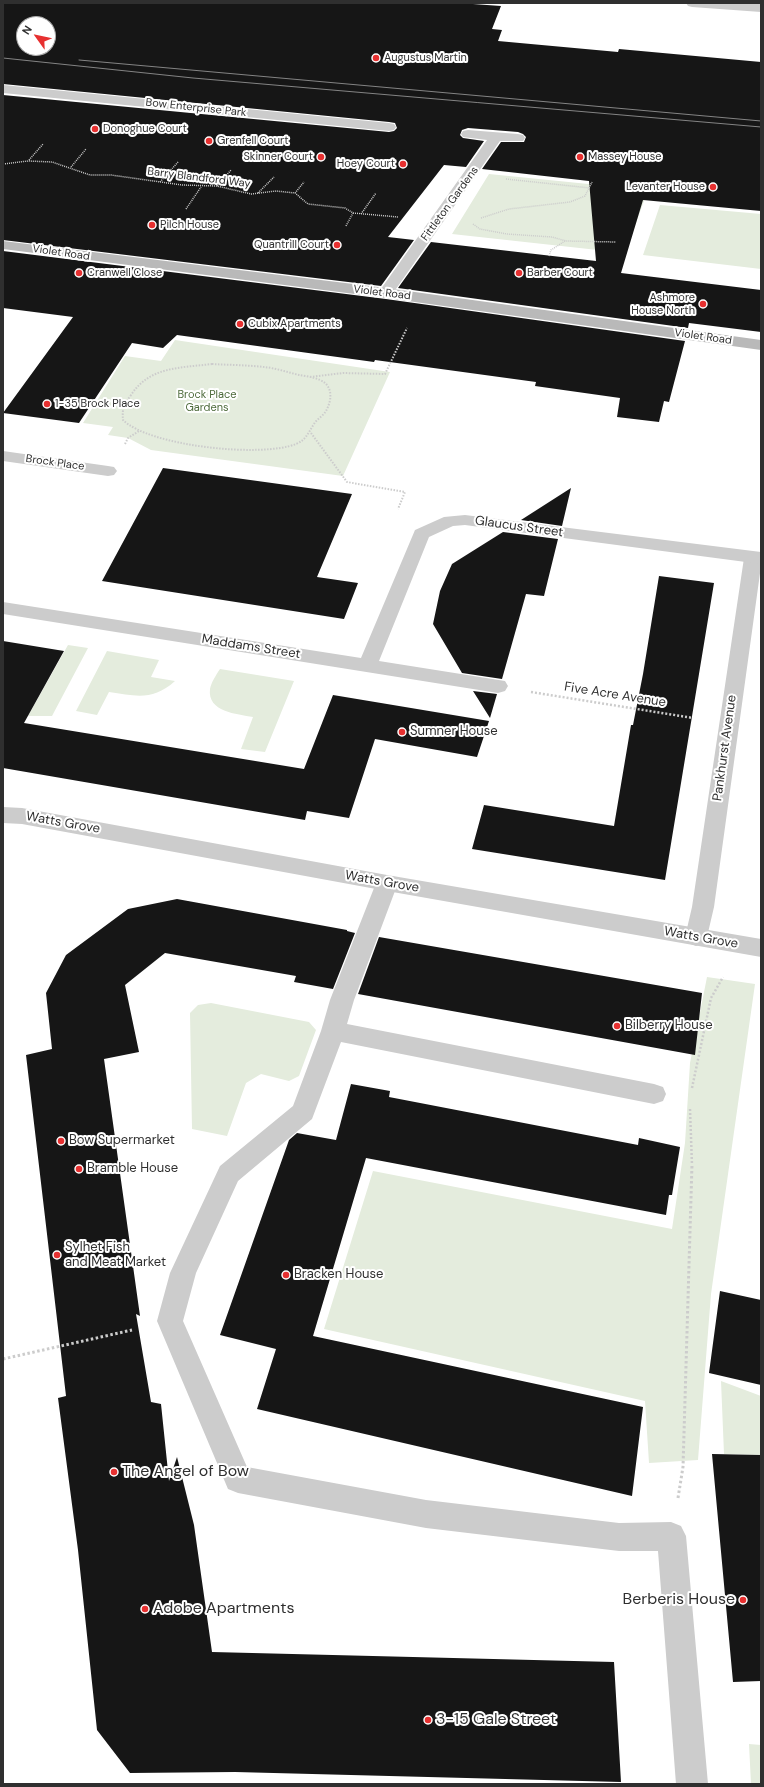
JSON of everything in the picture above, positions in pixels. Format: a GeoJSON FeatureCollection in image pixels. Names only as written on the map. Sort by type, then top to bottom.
{"type":"FeatureCollection","features":[{"type":"Feature","properties":{"kind":"street"},"geometry":{"type":"LineString","coordinates":[[692,3],[761,8]]}},
{"type":"Feature","properties":{"kind":"street","name":"Bow Enterprise Park"},"geometry":{"type":"LineString","coordinates":[[3,89],[389,127]]}},
{"type":"Feature","properties":{"kind":"street"},"geometry":{"type":"LineString","coordinates":[[468,134],[518,138]]}},
{"type":"Feature","properties":{"kind":"street","name":"Fittleton Gardens"},"geometry":{"type":"LineString","coordinates":[[386,294],[471,175],[496,137]]}},
{"type":"Feature","properties":{"kind":"street","name":"Violet Road"},"geometry":{"type":"LineString","coordinates":[[3,245],[386,294],[761,345]]}},
{"type":"Feature","properties":{"kind":"street","name":"Brock Place"},"geometry":{"type":"LineString","coordinates":[[3,456],[108,471]]}},
{"type":"Feature","properties":{"kind":"street","name":"Glaucus Street"},"geometry":{"type":"LineString","coordinates":[[367,666],[420,534],[450,521],[465,520],[757,558]]}},
{"type":"Feature","properties":{"kind":"street","name":"Pankhurst Avenue"},"geometry":{"type":"LineString","coordinates":[[696,938],[703,907],[728,724],[757,558]]}},
{"type":"Feature","properties":{"kind":"street","name":"Maddams Street"},"geometry":{"type":"LineString","coordinates":[[3,608],[498,686]]}},
{"type":"Feature","properties":{"kind":"street","name":"Watts Grove"},"geometry":{"type":"LineString","coordinates":[[3,815],[22,816],[387,883],[751,947]]}},
{"type":"Feature","properties":{"kind":"street"},"geometry":{"type":"LineString","coordinates":[[387,883],[342,1000],[333,1031],[303,1112],[230,1174],[183,1273],[170,1321],[238,1479],[426,1514],[619,1537],[671,1536],[692,1784]]}},
{"type":"Feature","properties":{"kind":"street"},"geometry":{"type":"LineString","coordinates":[[333,1031],[654,1094]]}},
{"type":"Feature","properties":{"kind":"path"},"geometry":{"type":"LineString","coordinates":[[28,160],[43,144]]}},
{"type":"Feature","properties":{"kind":"path"},"geometry":{"type":"LineString","coordinates":[[71,168],[86,149]]}},
{"type":"Feature","properties":{"kind":"path","name":"Barry Blandford Way"},"geometry":{"type":"LineString","coordinates":[[3,164],[28,160],[52,162],[90,174],[111,175],[202,186],[217,186],[251,194],[276,191],[295,194],[308,204],[344,208],[353,213],[470,222]]}},
{"type":"Feature","properties":{"kind":"path"},"geometry":{"type":"LineString","coordinates":[[160,182],[178,162]]}},
{"type":"Feature","properties":{"kind":"path"},"geometry":{"type":"LineString","coordinates":[[217,186],[231,170]]}},
{"type":"Feature","properties":{"kind":"path"},"geometry":{"type":"LineString","coordinates":[[471,175],[590,188]]}},
{"type":"Feature","properties":{"kind":"path"},"geometry":{"type":"LineString","coordinates":[[258,193],[274,177]]}},
{"type":"Feature","properties":{"kind":"path"},"geometry":{"type":"LineString","coordinates":[[295,194],[304,182]]}},
{"type":"Feature","properties":{"kind":"path"},"geometry":{"type":"LineString","coordinates":[[470,222],[509,209],[570,202],[585,196],[592,182]]}},
{"type":"Feature","properties":{"kind":"path"},"geometry":{"type":"LineString","coordinates":[[186,209],[202,186]]}},
{"type":"Feature","properties":{"kind":"path"},"geometry":{"type":"LineString","coordinates":[[360,214],[376,193]]}},
{"type":"Feature","properties":{"kind":"path"},"geometry":{"type":"LineString","coordinates":[[346,226],[353,213]]}},
{"type":"Feature","properties":{"kind":"path"},"geometry":{"type":"LineString","coordinates":[[470,222],[480,229],[507,234],[552,237],[566,241],[616,242]]}},
{"type":"Feature","properties":{"kind":"path"},"geometry":{"type":"LineString","coordinates":[[549,256],[551,250],[566,241]]}},
{"type":"Feature","properties":{"kind":"path"},"geometry":{"type":"LineString","coordinates":[[310,377],[343,373],[385,374],[408,327]]}},
{"type":"Feature","properties":{"kind":"path"},"geometry":{"type":"LineString","coordinates":[[212,364],[234,364],[270,368],[310,377],[324,382],[331,395],[331,401],[325,412],[314,424],[311,433],[300,442],[286,447],[242,450],[161,438],[132,428],[123,420],[122,408],[138,384],[153,374],[170,369],[212,364]]}},
{"type":"Feature","properties":{"kind":"path"},"geometry":{"type":"LineString","coordinates":[[311,433],[347,482],[405,492],[397,512],[450,521]]}},
{"type":"Feature","properties":{"kind":"path","name":"Five Acre Avenue"},"geometry":{"type":"LineString","coordinates":[[498,686],[728,724]]}},
{"type":"Feature","properties":{"kind":"path"},"geometry":{"type":"LineString","coordinates":[[692,1091],[711,998],[751,947]]}},
{"type":"Feature","properties":{"kind":"path"},"geometry":{"type":"LineString","coordinates":[[683,1467],[692,1150],[690,1106]]}},
{"type":"Feature","properties":{"kind":"path"},"geometry":{"type":"LineString","coordinates":[[3,1359],[170,1321]]}},
{"type":"Feature","properties":{"kind":"green space"},"geometry":{"type":"Polygon","coordinates":[[[489,174],[648,190],[625,253],[452,234],[489,174]]]}},
{"type":"Feature","properties":{"kind":"green space"},"geometry":{"type":"Polygon","coordinates":[[[660,205],[761,214],[761,269],[643,255],[660,205]]]}},
{"type":"Feature","properties":{"kind":"green space","name":"Brock Place Gardens"},"geometry":{"type":"Polygon","coordinates":[[[175,340],[390,372],[343,476],[151,450],[128,438],[108,435],[113,427],[83,423],[125,356],[161,361],[175,340]]]}},
{"type":"Feature","properties":{"kind":"green space"},"geometry":{"type":"Polygon","coordinates":[[[68,645],[88,648],[52,716],[28,716],[68,645]]]}},
{"type":"Feature","properties":{"kind":"green space"},"geometry":{"type":"Polygon","coordinates":[[[107,651],[159,660],[151,677],[175,681],[159,692],[144,696],[109,692],[97,715],[76,711],[107,651]]]}},
{"type":"Feature","properties":{"kind":"green space"},"geometry":{"type":"Polygon","coordinates":[[[220,669],[294,681],[265,752],[241,749],[253,717],[232,713],[218,707],[213,703],[210,697],[210,689],[220,669]]]}},
{"type":"Feature","properties":{"kind":"green space"},"geometry":{"type":"Polygon","coordinates":[[[707,977],[755,984],[711,1294],[698,1460],[649,1463],[645,1401],[324,1329],[373,1171],[672,1229],[685,1143],[690,1063],[707,977]]]}},
{"type":"Feature","properties":{"kind":"green space"},"geometry":{"type":"Polygon","coordinates":[[[211,1003],[309,1022],[316,1030],[299,1076],[289,1081],[261,1074],[246,1083],[227,1136],[192,1129],[190,1013],[198,1005],[211,1003]]]}},
{"type":"Feature","properties":{"kind":"green space"},"geometry":{"type":"Polygon","coordinates":[[[721,1381],[761,1396],[761,1455],[724,1454],[721,1381]]]}},
{"type":"Feature","properties":{"kind":"green space"},"geometry":{"type":"Polygon","coordinates":[[[749,1744],[761,1745],[761,1784],[751,1784],[749,1744]]]}},
{"type":"Feature","properties":{"kind":"building"},"geometry":{"type":"Polygon","coordinates":[[[3,3],[459,3],[501,6],[492,29],[502,30],[498,41],[618,52],[619,49],[761,62],[761,211],[643,200],[621,273],[761,290],[761,332],[689,323],[688,328],[398,288],[431,242],[596,261],[589,181],[482,169],[501,142],[524,142],[526,137],[518,132],[468,128],[462,130],[460,135],[463,138],[484,141],[466,167],[444,165],[388,237],[414,240],[381,286],[3,240],[3,95],[389,132],[394,131],[397,128],[395,123],[3,84],[3,3]]]}},
{"type":"Feature","properties":{"kind":"building"},"geometry":{"type":"Polygon","coordinates":[[[3,251],[386,299],[685,341],[669,402],[664,401],[659,422],[617,417],[620,398],[535,386],[536,382],[177,335],[163,348],[132,343],[79,423],[3,413],[73,317],[3,308],[3,251]]]}},
{"type":"Feature","properties":{"kind":"building"},"geometry":{"type":"Polygon","coordinates":[[[163,468],[352,494],[317,577],[358,583],[344,619],[102,581],[163,468]]]}},
{"type":"Feature","properties":{"kind":"building"},"geometry":{"type":"Polygon","coordinates":[[[571,488],[562,526],[521,520],[571,488]]]}},
{"type":"Feature","properties":{"kind":"building"},"geometry":{"type":"Polygon","coordinates":[[[503,532],[558,539],[544,596],[526,594],[502,679],[462,673],[433,624],[440,591],[452,564],[503,532]]]}},
{"type":"Feature","properties":{"kind":"building"},"geometry":{"type":"Polygon","coordinates":[[[659,576],[714,583],[665,880],[472,849],[484,805],[614,826],[631,725],[633,725],[643,674],[659,576]]]}},
{"type":"Feature","properties":{"kind":"building","name":"Sumner House"},"geometry":{"type":"Polygon","coordinates":[[[3,641],[64,651],[24,723],[304,769],[333,695],[489,721],[477,757],[375,739],[349,818],[307,811],[305,820],[3,768],[3,641]]]}},
{"type":"Feature","properties":{"kind":"building"},"geometry":{"type":"Polygon","coordinates":[[[473,691],[497,694],[490,718],[473,691]]]}},
{"type":"Feature","properties":{"kind":"building"},"geometry":{"type":"Polygon","coordinates":[[[177,899],[347,930],[355,933],[333,989],[294,982],[296,976],[165,953],[125,985],[139,1052],[104,1059],[140,1316],[136,1314],[151,1402],[161,1404],[169,1481],[177,1457],[194,1525],[212,1652],[614,1662],[621,1782],[235,1772],[130,1773],[97,1730],[78,1550],[58,1398],[66,1396],[26,1055],[52,1049],[46,993],[66,955],[128,909],[177,899]]]}},
{"type":"Feature","properties":{"kind":"building","name":"Bilberry House"},"geometry":{"type":"Polygon","coordinates":[[[379,937],[702,993],[695,1055],[358,994],[379,937]]]}},
{"type":"Feature","properties":{"kind":"building","name":"Bracken House"},"geometry":{"type":"Polygon","coordinates":[[[351,1084],[390,1091],[389,1097],[638,1145],[639,1138],[680,1147],[672,1195],[669,1195],[666,1215],[366,1158],[313,1336],[643,1407],[632,1496],[257,1409],[276,1349],[220,1335],[289,1140],[297,1133],[336,1140],[351,1084]]]}},
{"type":"Feature","properties":{"kind":"building"},"geometry":{"type":"Polygon","coordinates":[[[720,1291],[761,1300],[761,1385],[709,1373],[720,1291]]]}},
{"type":"Feature","properties":{"kind":"building","name":"Berberis House"},"geometry":{"type":"Polygon","coordinates":[[[712,1454],[761,1455],[761,1681],[733,1682],[712,1454]]]}},
{"type":"Feature","properties":{"kind":"tram line"},"geometry":{"type":"LineString","coordinates":[[3,58],[193,78],[761,127]]}},
{"type":"Feature","properties":{"kind":"tram line"},"geometry":{"type":"LineString","coordinates":[[79,60],[761,121]]}},
{"type":"Feature","properties":{"kind":"place","name":"Augustus Martin"},"geometry":{"type":"Point","coordinates":[376,58]}},
{"type":"Feature","properties":{"kind":"place","name":"Donoghue Court"},"geometry":{"type":"Point","coordinates":[95,129]}},
{"type":"Feature","properties":{"kind":"place","name":"Grenfell Court"},"geometry":{"type":"Point","coordinates":[209,141]}},
{"type":"Feature","properties":{"kind":"place","name":"Skinner Court"},"geometry":{"type":"Point","coordinates":[321,157]}},
{"type":"Feature","properties":{"kind":"place","name":"Massey House"},"geometry":{"type":"Point","coordinates":[580,157]}},
{"type":"Feature","properties":{"kind":"place","name":"Hoey Court"},"geometry":{"type":"Point","coordinates":[403,164]}},
{"type":"Feature","properties":{"kind":"place","name":"Levanter House"},"geometry":{"type":"Point","coordinates":[713,187]}},
{"type":"Feature","properties":{"kind":"place","name":"Pilch House"},"geometry":{"type":"Point","coordinates":[152,225]}},
{"type":"Feature","properties":{"kind":"place","name":"Quantrill Court"},"geometry":{"type":"Point","coordinates":[337,245]}},
{"type":"Feature","properties":{"kind":"place","name":"Cranwell Close"},"geometry":{"type":"Point","coordinates":[79,273]}},
{"type":"Feature","properties":{"kind":"place","name":"Barber Court"},"geometry":{"type":"Point","coordinates":[519,273]}},
{"type":"Feature","properties":{"kind":"place","name":"Ashmore House North"},"geometry":{"type":"Point","coordinates":[703,304]}},
{"type":"Feature","properties":{"kind":"place","name":"Cubix Apartments"},"geometry":{"type":"Point","coordinates":[240,324]}},
{"type":"Feature","properties":{"kind":"place","name":"1-35 Brock Place"},"geometry":{"type":"Point","coordinates":[47,404]}},
{"type":"Feature","properties":{"kind":"place","name":"Sumner House"},"geometry":{"type":"Point","coordinates":[402,732]}},
{"type":"Feature","properties":{"kind":"place","name":"Bilberry House"},"geometry":{"type":"Point","coordinates":[617,1026]}},
{"type":"Feature","properties":{"kind":"place","name":"Bow Supermarket"},"geometry":{"type":"Point","coordinates":[61,1141]}},
{"type":"Feature","properties":{"kind":"place","name":"Bramble House"},"geometry":{"type":"Point","coordinates":[79,1169]}},
{"type":"Feature","properties":{"kind":"place","name":"Sylhet Fish and Meat Market"},"geometry":{"type":"Point","coordinates":[57,1255]}},
{"type":"Feature","properties":{"kind":"place","name":"Bracken House"},"geometry":{"type":"Point","coordinates":[286,1275]}},
{"type":"Feature","properties":{"kind":"place","name":"The Angel of Bow"},"geometry":{"type":"Point","coordinates":[114,1472]}},
{"type":"Feature","properties":{"kind":"place","name":"Berberis House"},"geometry":{"type":"Point","coordinates":[743,1600]}},
{"type":"Feature","properties":{"kind":"place","name":"Adobe Apartments"},"geometry":{"type":"Point","coordinates":[145,1609]}},
{"type":"Feature","properties":{"kind":"place","name":"3-15 Gale Street"},"geometry":{"type":"Point","coordinates":[428,1720]}}]}
